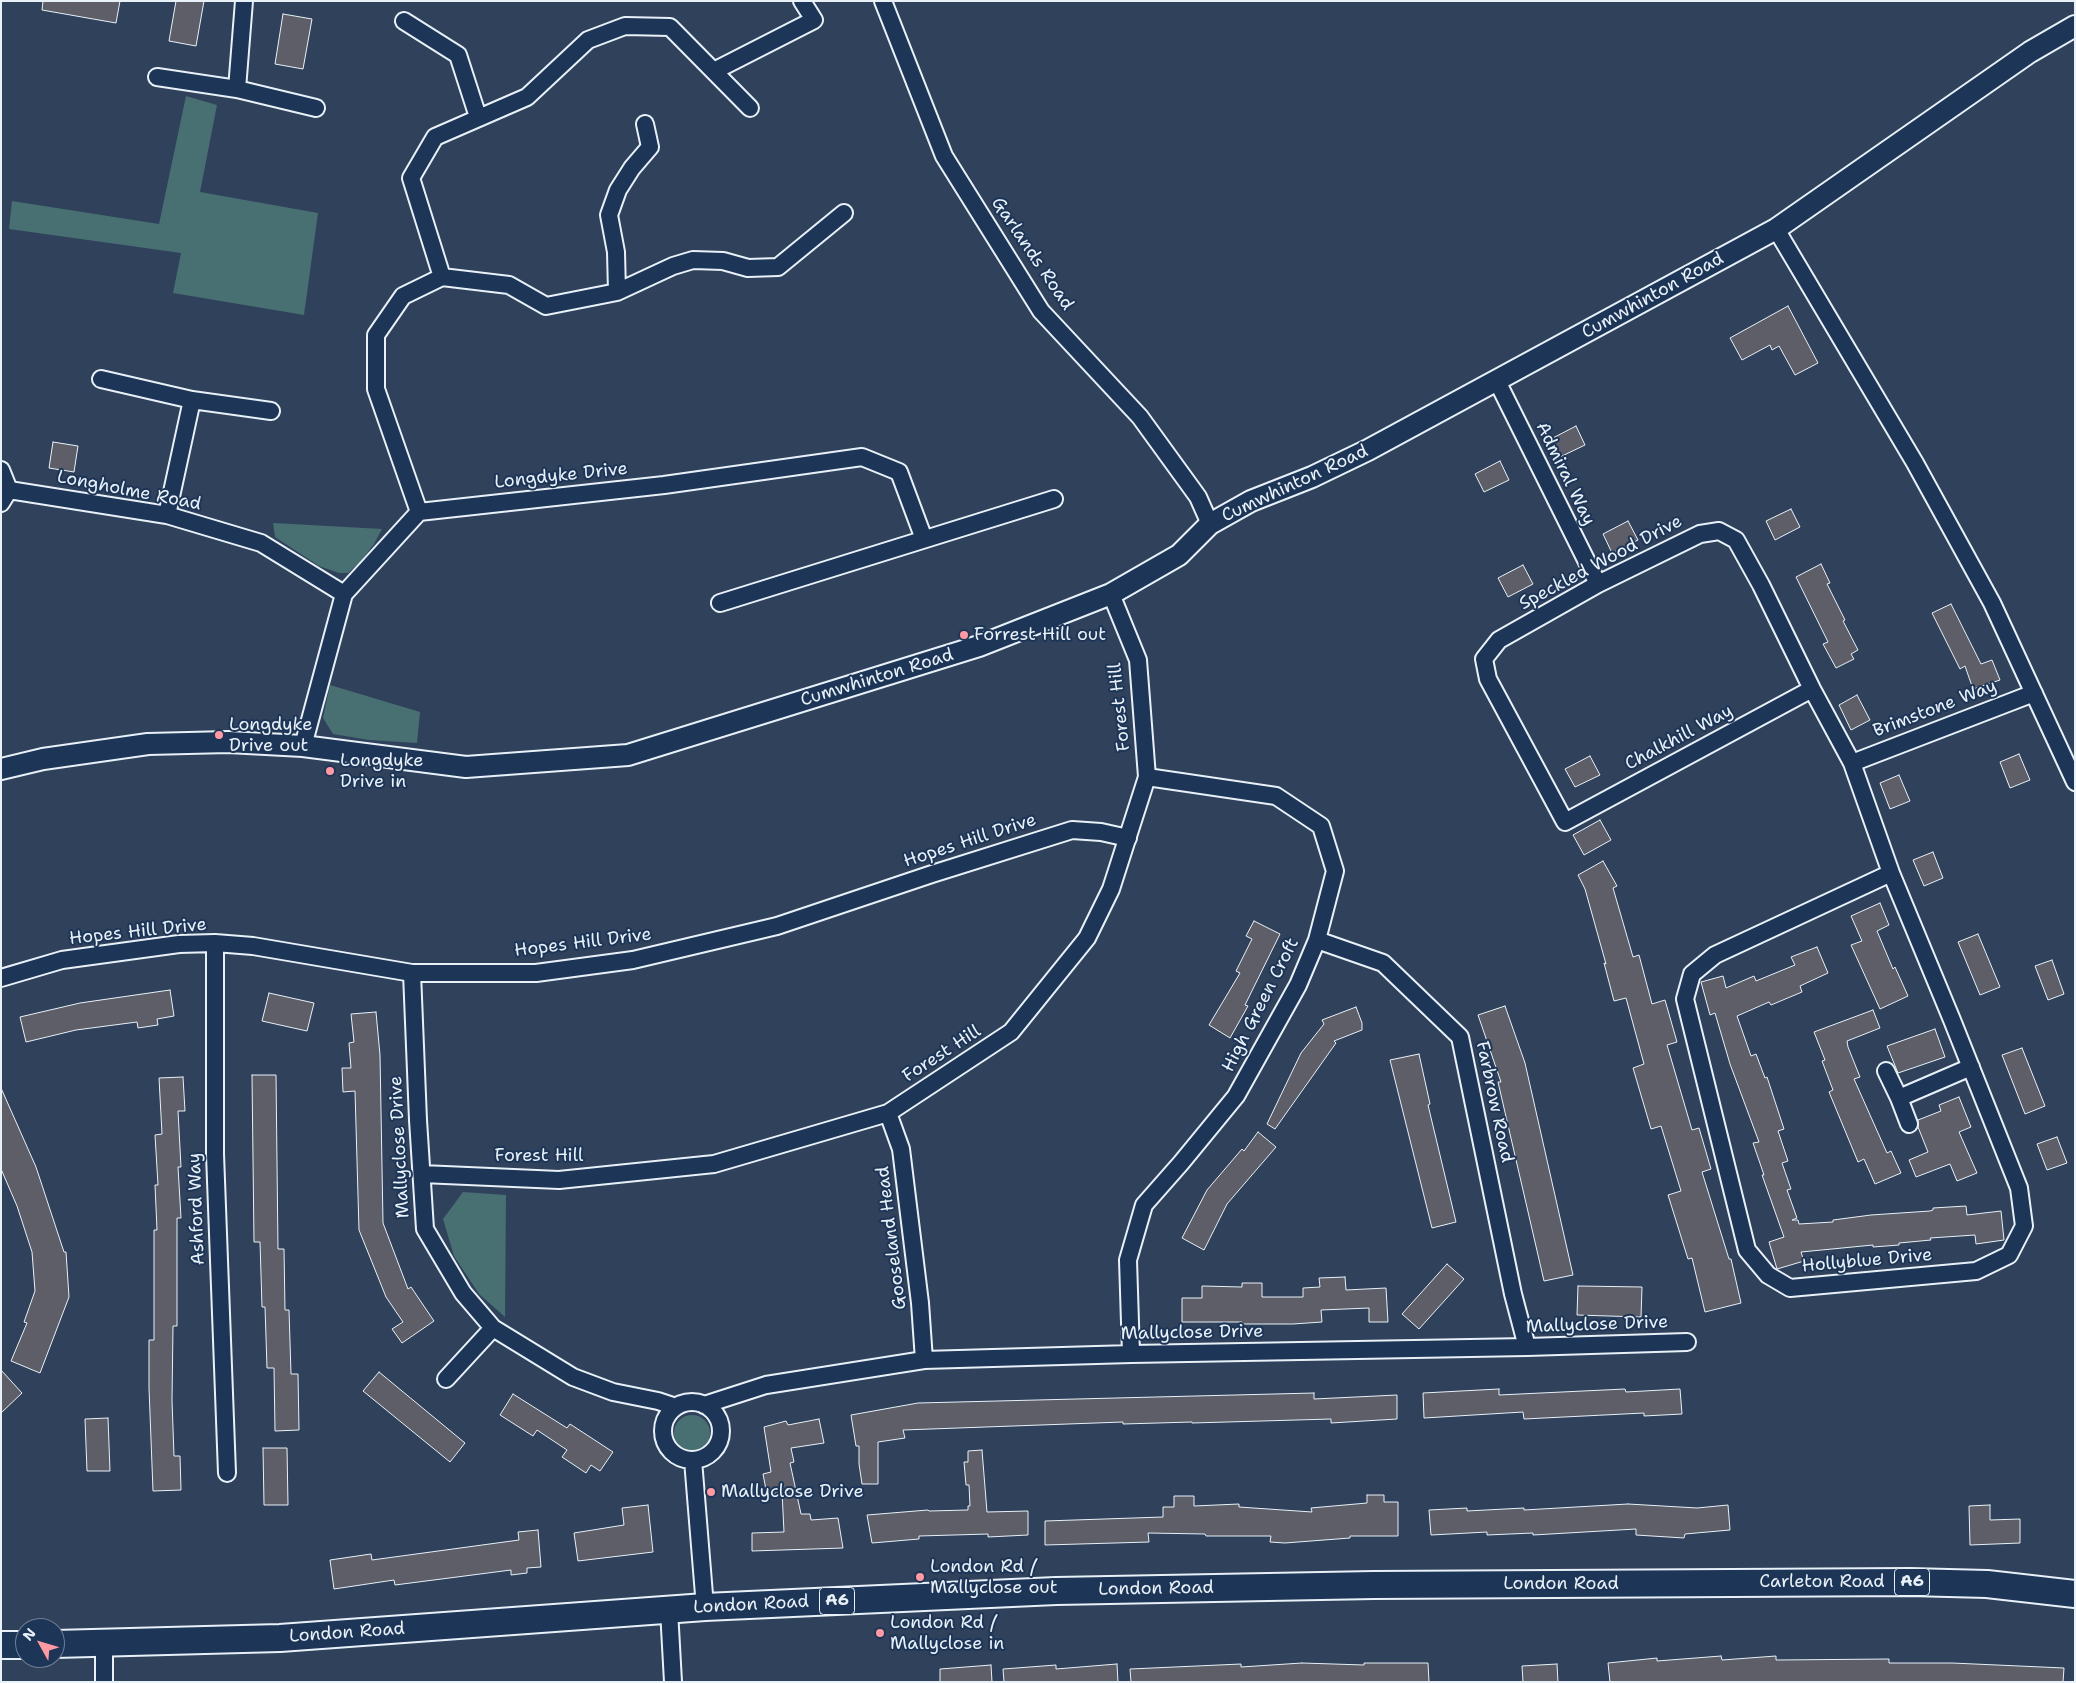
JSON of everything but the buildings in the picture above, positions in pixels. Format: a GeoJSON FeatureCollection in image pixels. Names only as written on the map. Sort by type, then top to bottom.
{"type":"FeatureCollection","features":[{"type":"Feature","properties":{"kind":"main road","name":"London Road"},"geometry":{"type":"LineString","coordinates":[[65,1644],[280,1638],[705,1607],[1056,1591],[1749,1582]]}},
{"type":"Feature","properties":{"kind":"main road","name":"Carleton Road"},"geometry":{"type":"LineString","coordinates":[[1749,1582],[1978,1584],[2075,1594]]}},
{"type":"Feature","properties":{"kind":"main road"},"geometry":{"type":"LineString","coordinates":[[1,1645],[15,1645]]}},
{"type":"Feature","properties":{"kind":"street"},"geometry":{"type":"LineString","coordinates":[[237,90],[244,1]]}},
{"type":"Feature","properties":{"kind":"street"},"geometry":{"type":"LineString","coordinates":[[714,71],[814,20],[802,1]]}},
{"type":"Feature","properties":{"kind":"street","name":"Garlands Road"},"geometry":{"type":"LineString","coordinates":[[883,1],[944,156],[1041,311],[1140,417],[1198,497],[1210,524]]}},
{"type":"Feature","properties":{"kind":"street"},"geometry":{"type":"LineString","coordinates":[[404,21],[458,55],[478,117]]}},
{"type":"Feature","properties":{"kind":"street"},"geometry":{"type":"LineString","coordinates":[[442,277],[411,178],[435,138],[478,117],[527,98],[588,40],[625,26],[670,27],[750,108]]}},
{"type":"Feature","properties":{"kind":"street","name":"Cumwhinton Road"},"geometry":{"type":"LineString","coordinates":[[1,768],[43,759],[148,744],[228,742],[303,746],[466,767],[628,755],[979,646],[1111,594],[1179,555],[1210,524],[1252,501],[1312,477],[1368,450],[1776,229],[2030,52],[2075,26]]}},
{"type":"Feature","properties":{"kind":"street"},"geometry":{"type":"LineString","coordinates":[[157,78],[237,90],[316,108]]}},
{"type":"Feature","properties":{"kind":"street"},"geometry":{"type":"LineString","coordinates":[[617,292],[616,252],[609,215],[618,190],[632,168],[650,147],[645,124]]}},
{"type":"Feature","properties":{"kind":"street"},"geometry":{"type":"LineString","coordinates":[[303,746],[344,594],[419,512],[376,389],[376,335],[403,296],[442,277],[509,285],[546,306],[617,292],[673,266],[693,260],[723,261],[748,268],[778,267],[844,213]]}},
{"type":"Feature","properties":{"kind":"street"},"geometry":{"type":"LineString","coordinates":[[1776,229],[1915,463],[1992,603],[2075,782]]}},
{"type":"Feature","properties":{"kind":"street"},"geometry":{"type":"LineString","coordinates":[[101,379],[192,400],[271,411]]}},
{"type":"Feature","properties":{"kind":"street","name":"Admiral Way"},"geometry":{"type":"LineString","coordinates":[[1497,381],[1598,584]]}},
{"type":"Feature","properties":{"kind":"street"},"geometry":{"type":"LineString","coordinates":[[166,515],[192,400]]}},
{"type":"Feature","properties":{"kind":"street","name":"Longdyke Drive"},"geometry":{"type":"LineString","coordinates":[[419,512],[664,485],[862,457],[899,472],[924,539]]}},
{"type":"Feature","properties":{"kind":"street","name":"Longholme Road"},"geometry":{"type":"LineString","coordinates":[[1,470],[5,497],[166,515],[261,543],[344,594]]}},
{"type":"Feature","properties":{"kind":"street"},"geometry":{"type":"LineString","coordinates":[[720,603],[1054,498]]}},
{"type":"Feature","properties":{"kind":"street","name":"Speckled Wood Drive"},"geometry":{"type":"LineString","coordinates":[[1565,822],[1488,679],[1484,659],[1498,640],[1598,584],[1700,534],[1719,531],[1736,540],[1761,584],[1812,689],[1852,763]]}},
{"type":"Feature","properties":{"kind":"street","name":"Forest Hill"},"geometry":{"type":"LineString","coordinates":[[422,1174],[559,1180],[714,1164],[888,1113],[1011,1032],[1087,938],[1111,889],[1147,777],[1138,660],[1111,594]]}},
{"type":"Feature","properties":{"kind":"street","name":"Chalkhill Way"},"geometry":{"type":"LineString","coordinates":[[1565,822],[1812,689]]}},
{"type":"Feature","properties":{"kind":"street","name":"Brimstone Way"},"geometry":{"type":"LineString","coordinates":[[1852,763],[2034,692]]}},
{"type":"Feature","properties":{"kind":"street","name":"Hollyblue Drive"},"geometry":{"type":"LineString","coordinates":[[1852,763],[1890,873],[2019,1188],[2024,1226],[2009,1255],[1976,1271],[1790,1288],[1768,1275],[1747,1250],[1685,999],[1692,974],[1715,955],[1890,873]]}},
{"type":"Feature","properties":{"kind":"street","name":"High Green Croft"},"geometry":{"type":"LineString","coordinates":[[1131,1354],[1128,1260],[1144,1205],[1236,1096],[1298,985],[1317,940],[1335,871],[1321,826],[1276,796],[1147,777]]}},
{"type":"Feature","properties":{"kind":"street","name":"Hopes Hill Drive"},"geometry":{"type":"LineString","coordinates":[[1,978],[62,960],[179,944],[215,943],[253,946],[412,973],[536,973],[633,960],[777,926],[1072,830],[1101,832],[1128,838]]}},
{"type":"Feature","properties":{"kind":"street","name":"Farbrow Road"},"geometry":{"type":"LineString","coordinates":[[1317,940],[1382,964],[1460,1037],[1513,1294],[1527,1347]]}},
{"type":"Feature","properties":{"kind":"street","name":"Ashford Way"},"geometry":{"type":"LineString","coordinates":[[215,943],[215,1154],[227,1473]]}},
{"type":"Feature","properties":{"kind":"street","name":"Mallyclose Drive"},"geometry":{"type":"LineString","coordinates":[[412,973],[425,1229],[463,1293],[493,1328],[573,1377],[613,1392],[658,1401],[676,1407],[694,1402],[704,1405],[766,1385],[924,1360],[1687,1342]]}},
{"type":"Feature","properties":{"kind":"street"},"geometry":{"type":"LineString","coordinates":[[1899,1098],[1971,1067]]}},
{"type":"Feature","properties":{"kind":"street"},"geometry":{"type":"LineString","coordinates":[[1886,1072],[1909,1124]]}},
{"type":"Feature","properties":{"kind":"street","name":"Gooseland Head"},"geometry":{"type":"LineString","coordinates":[[888,1113],[901,1149],[920,1303],[924,1360]]}},
{"type":"Feature","properties":{"kind":"street"},"geometry":{"type":"LineString","coordinates":[[446,1379],[493,1328]]}},
{"type":"Feature","properties":{"kind":"street"},"geometry":{"type":"LineString","coordinates":[[676,1407],[665,1420],[664,1436],[671,1451],[678,1456],[693,1460],[710,1454],[720,1440],[720,1423],[716,1415],[704,1405]]}},
{"type":"Feature","properties":{"kind":"street"},"geometry":{"type":"LineString","coordinates":[[693,1460],[705,1607]]}},
{"type":"Feature","properties":{"kind":"street"},"geometry":{"type":"LineString","coordinates":[[669,1610],[673,1682]]}},
{"type":"Feature","properties":{"kind":"street"},"geometry":{"type":"LineString","coordinates":[[104,1643],[104,1682]]}},
{"type":"Feature","properties":{"kind":"green space"},"geometry":{"type":"Polygon","coordinates":[[[186,96],[217,105],[200,192],[318,213],[304,315],[173,293],[181,253],[9,229],[12,201],[159,224],[186,96]]]}},
{"type":"Feature","properties":{"kind":"green space"},"geometry":{"type":"Polygon","coordinates":[[[273,523],[382,529],[374,544],[360,562],[348,573],[339,573],[319,566],[275,537],[273,523]]]}},
{"type":"Feature","properties":{"kind":"green space"},"geometry":{"type":"Polygon","coordinates":[[[330,685],[420,712],[417,743],[369,740],[333,734],[323,718],[330,685]]]}},
{"type":"Feature","properties":{"kind":"green space"},"geometry":{"type":"Polygon","coordinates":[[[463,1192],[506,1195],[505,1317],[479,1294],[454,1256],[443,1219],[463,1192]]]}},
{"type":"Feature","properties":{"kind":"green space"},"geometry":{"type":"Polygon","coordinates":[[[692,1415],[699,1416],[705,1420],[709,1426],[709,1440],[705,1446],[699,1450],[692,1451],[685,1450],[679,1446],[675,1440],[674,1433],[675,1426],[679,1420],[685,1416],[692,1415]]]}},
{"type":"Feature","properties":{"kind":"place","name":"Forrest Hill out"},"geometry":{"type":"Point","coordinates":[964,635]}},
{"type":"Feature","properties":{"kind":"place","name":"Longdyke Drive out"},"geometry":{"type":"Point","coordinates":[219,735]}},
{"type":"Feature","properties":{"kind":"place","name":"Longdyke Drive in"},"geometry":{"type":"Point","coordinates":[330,771]}},
{"type":"Feature","properties":{"kind":"place","name":"Mallyclose Drive"},"geometry":{"type":"Point","coordinates":[711,1492]}},
{"type":"Feature","properties":{"kind":"place","name":"London Rd / Mallyclose out"},"geometry":{"type":"Point","coordinates":[920,1577]}},
{"type":"Feature","properties":{"kind":"place","name":"London Rd / Mallyclose in"},"geometry":{"type":"Point","coordinates":[880,1633]}}]}
